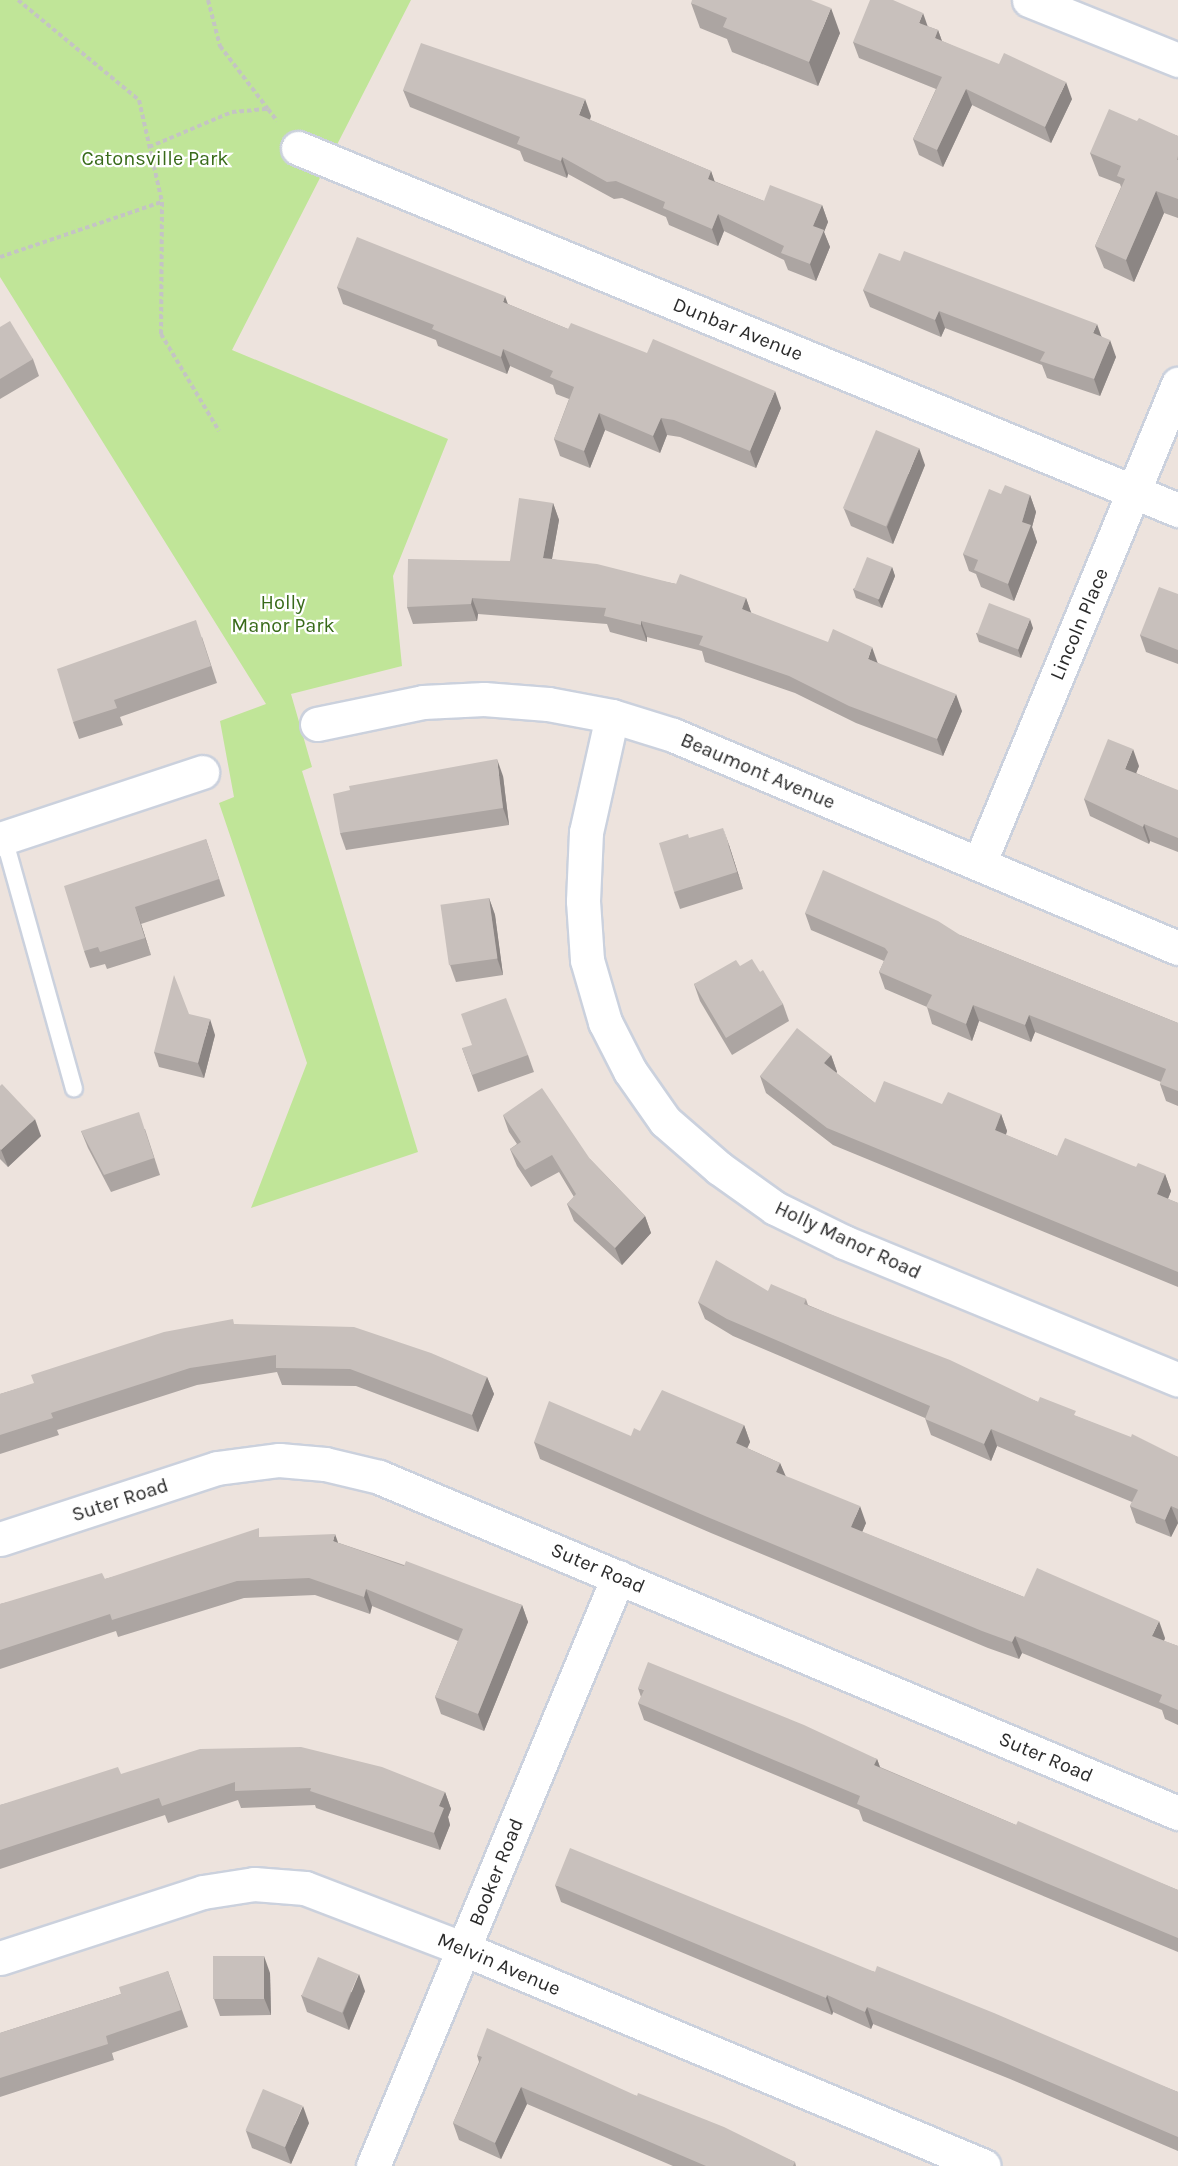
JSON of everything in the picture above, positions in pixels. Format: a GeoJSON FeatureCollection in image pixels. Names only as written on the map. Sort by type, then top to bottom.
{"type":"FeatureCollection","features":[{"type":"Feature","properties":{"kind":"street"},"geometry":{"type":"LineString","coordinates":[[1029,0],[1178,60]]}},
{"type":"Feature","properties":{"kind":"street","name":"Dunbar Avenue"},"geometry":{"type":"LineString","coordinates":[[298,148],[1178,510]]}},
{"type":"Feature","properties":{"kind":"street","name":"Lincoln Place"},"geometry":{"type":"LineString","coordinates":[[979,864],[1178,384]]}},
{"type":"Feature","properties":{"kind":"street","name":"Beaumont Avenue"},"geometry":{"type":"LineString","coordinates":[[316,724],[423,702],[484,699],[548,704],[612,716],[673,735],[1178,948]]}},
{"type":"Feature","properties":{"kind":"street","name":"Holly Manor Road"},"geometry":{"type":"LineString","coordinates":[[612,716],[586,832],[583,901],[587,960],[605,1022],[630,1071],[665,1122],[719,1168],[775,1208],[844,1242],[1178,1380]]}},
{"type":"Feature","properties":{"kind":"street"},"geometry":{"type":"LineString","coordinates":[[2,838],[201,772]]}},
{"type":"Feature","properties":{"kind":"street","name":"Suter Road"},"geometry":{"type":"LineString","coordinates":[[0,1539],[217,1468],[279,1460],[325,1464],[379,1477],[1178,1813]]}},
{"type":"Feature","properties":{"kind":"street","name":"Booker Road"},"geometry":{"type":"LineString","coordinates":[[373,2166],[618,1577]]}},
{"type":"Feature","properties":{"kind":"street","name":"Melvin Avenue"},"geometry":{"type":"LineString","coordinates":[[0,1958],[203,1892],[254,1884],[305,1888],[464,1949],[984,2166]]}},
{"type":"Feature","properties":{"kind":"lane"},"geometry":{"type":"LineString","coordinates":[[2,838],[74,1088]]}},
{"type":"Feature","properties":{"kind":"path"},"geometry":{"type":"LineString","coordinates":[[18,0],[139,100],[162,202],[161,334],[219,431]]}},
{"type":"Feature","properties":{"kind":"path"},"geometry":{"type":"LineString","coordinates":[[208,0],[220,46],[298,148]]}},
{"type":"Feature","properties":{"kind":"path"},"geometry":{"type":"LineString","coordinates":[[149,147],[232,112],[268,109]]}},
{"type":"Feature","properties":{"kind":"path"},"geometry":{"type":"LineString","coordinates":[[0,257],[162,202]]}},
{"type":"Feature","properties":{"kind":"green space","name":"Catonsville Park"},"geometry":{"type":"Polygon","coordinates":[[[0,0],[411,0],[232,350],[448,439],[393,576],[402,666],[291,694],[312,767],[302,771],[418,1152],[251,1208],[307,1063],[219,803],[234,797],[220,721],[266,704],[0,277],[0,0]]]}},
{"type":"Feature","properties":{"kind":"building"},"geometry":{"type":"Polygon","coordinates":[[[692,0],[811,0],[831,8],[809,62],[723,27],[727,18],[691,3],[692,0]]]}},
{"type":"Feature","properties":{"kind":"building"},"geometry":{"type":"Polygon","coordinates":[[[870,0],[893,0],[923,13],[919,23],[938,30],[935,38],[999,64],[1004,53],[1066,82],[1045,127],[966,89],[937,150],[913,139],[942,77],[853,42],[870,0]]]}},
{"type":"Feature","properties":{"kind":"building"},"geometry":{"type":"Polygon","coordinates":[[[421,43],[585,99],[579,115],[711,171],[708,179],[764,201],[770,185],[822,205],[813,226],[824,230],[810,264],[781,253],[784,246],[718,214],[712,229],[663,208],[665,202],[616,181],[607,182],[562,157],[561,161],[517,144],[520,137],[403,90],[421,43]]]}},
{"type":"Feature","properties":{"kind":"building"},"geometry":{"type":"Polygon","coordinates":[[[1109,109],[1137,121],[1139,118],[1178,136],[1178,199],[1156,191],[1126,260],[1095,246],[1125,179],[1117,176],[1121,166],[1090,153],[1109,109]]]}},
{"type":"Feature","properties":{"kind":"building"},"geometry":{"type":"Polygon","coordinates":[[[357,237],[505,296],[503,302],[568,329],[571,323],[647,353],[653,339],[775,391],[750,451],[674,420],[661,418],[653,436],[599,413],[584,451],[554,439],[574,387],[550,377],[553,371],[503,349],[501,357],[432,329],[434,325],[337,287],[357,237]]]}},
{"type":"Feature","properties":{"kind":"building"},"geometry":{"type":"Polygon","coordinates":[[[904,251],[1097,324],[1093,333],[1110,340],[1094,379],[1040,361],[1045,352],[939,311],[935,320],[863,290],[879,253],[900,261],[904,251]]]}},
{"type":"Feature","properties":{"kind":"building"},"geometry":{"type":"Polygon","coordinates":[[[10,321],[33,359],[0,379],[0,327],[10,321]]]}},
{"type":"Feature","properties":{"kind":"building"},"geometry":{"type":"Polygon","coordinates":[[[876,430],[919,448],[886,527],[843,508],[876,430]]]}},
{"type":"Feature","properties":{"kind":"building"},"geometry":{"type":"Polygon","coordinates":[[[1005,485],[1030,495],[1022,522],[1031,525],[1008,584],[974,570],[978,560],[963,554],[989,489],[1001,494],[1005,485]]]}},
{"type":"Feature","properties":{"kind":"building"},"geometry":{"type":"Polygon","coordinates":[[[519,498],[553,503],[543,558],[597,564],[676,584],[680,574],[746,598],[742,609],[828,642],[833,629],[872,647],[868,659],[956,694],[937,739],[849,706],[789,676],[699,645],[703,636],[641,621],[641,625],[604,616],[606,608],[472,598],[471,604],[407,607],[408,559],[510,561],[519,498]]]}},
{"type":"Feature","properties":{"kind":"building"},"geometry":{"type":"Polygon","coordinates":[[[867,557],[892,567],[879,600],[854,589],[867,557]]]}},
{"type":"Feature","properties":{"kind":"building"},"geometry":{"type":"Polygon","coordinates":[[[1159,587],[1178,594],[1178,650],[1140,635],[1159,587]]]}},
{"type":"Feature","properties":{"kind":"building"},"geometry":{"type":"Polygon","coordinates":[[[989,603],[1030,619],[1018,650],[977,634],[989,603]]]}},
{"type":"Feature","properties":{"kind":"building"},"geometry":{"type":"Polygon","coordinates":[[[196,620],[211,666],[114,700],[117,708],[73,722],[57,669],[196,620]]]}},
{"type":"Feature","properties":{"kind":"building"},"geometry":{"type":"Polygon","coordinates":[[[1108,739],[1133,749],[1125,769],[1178,790],[1178,838],[1144,824],[1143,827],[1084,799],[1108,739]]]}},
{"type":"Feature","properties":{"kind":"building"},"geometry":{"type":"Polygon","coordinates":[[[497,759],[503,808],[340,833],[333,794],[350,790],[349,786],[497,759]]]}},
{"type":"Feature","properties":{"kind":"building"},"geometry":{"type":"Polygon","coordinates":[[[723,828],[737,872],[674,892],[659,843],[688,834],[689,838],[723,828]]]}},
{"type":"Feature","properties":{"kind":"building"},"geometry":{"type":"Polygon","coordinates":[[[206,839],[219,879],[135,907],[145,938],[100,952],[98,947],[84,951],[64,886],[206,839]]]}},
{"type":"Feature","properties":{"kind":"building"},"geometry":{"type":"Polygon","coordinates":[[[823,870],[938,921],[960,935],[1178,1023],[1178,1091],[1160,1084],[1166,1069],[1029,1015],[1025,1025],[973,1005],[966,1024],[926,1007],[932,995],[879,972],[888,952],[885,948],[805,913],[823,870]]]}},
{"type":"Feature","properties":{"kind":"building"},"geometry":{"type":"Polygon","coordinates":[[[489,898],[497,958],[449,965],[440,905],[489,898]]]}},
{"type":"Feature","properties":{"kind":"building"},"geometry":{"type":"Polygon","coordinates":[[[752,959],[760,972],[763,970],[783,1004],[726,1038],[694,984],[736,960],[740,966],[752,959]]]}},
{"type":"Feature","properties":{"kind":"building"},"geometry":{"type":"Polygon","coordinates":[[[174,975],[189,1014],[210,1019],[198,1063],[154,1052],[174,975]]]}},
{"type":"Feature","properties":{"kind":"building"},"geometry":{"type":"Polygon","coordinates":[[[506,998],[528,1055],[472,1075],[462,1048],[472,1045],[461,1014],[506,998]]]}},
{"type":"Feature","properties":{"kind":"building"},"geometry":{"type":"Polygon","coordinates":[[[797,1028],[831,1055],[824,1063],[875,1103],[884,1081],[942,1104],[948,1092],[1001,1114],[995,1130],[1057,1156],[1065,1138],[1136,1167],[1138,1163],[1165,1174],[1157,1194],[1178,1203],[1178,1272],[827,1128],[760,1076],[797,1028]]]}},
{"type":"Feature","properties":{"kind":"building"},"geometry":{"type":"Polygon","coordinates":[[[2,1084],[35,1119],[1,1150],[0,1086],[2,1084]]]}},
{"type":"Feature","properties":{"kind":"building"},"geometry":{"type":"Polygon","coordinates":[[[542,1088],[590,1159],[645,1216],[615,1248],[567,1204],[576,1194],[552,1155],[525,1170],[510,1149],[521,1142],[503,1115],[542,1088]]]}},
{"type":"Feature","properties":{"kind":"building"},"geometry":{"type":"Polygon","coordinates":[[[139,1112],[154,1158],[104,1175],[81,1131],[139,1112]]]}},
{"type":"Feature","properties":{"kind":"building"},"geometry":{"type":"Polygon","coordinates":[[[716,1260],[768,1291],[771,1284],[806,1299],[804,1304],[950,1360],[1038,1402],[1040,1397],[1076,1411],[1074,1415],[1131,1437],[1132,1434],[1178,1457],[1178,1509],[1171,1506],[1165,1520],[1130,1506],[1138,1490],[991,1429],[984,1444],[925,1419],[930,1406],[727,1319],[698,1302],[716,1260]]]}},
{"type":"Feature","properties":{"kind":"building"},"geometry":{"type":"Polygon","coordinates":[[[233,1319],[234,1324],[354,1327],[431,1353],[487,1377],[472,1415],[350,1369],[276,1368],[276,1355],[190,1368],[51,1413],[53,1418],[0,1435],[0,1394],[34,1383],[31,1375],[164,1332],[233,1319]]]}},
{"type":"Feature","properties":{"kind":"building"},"geometry":{"type":"Polygon","coordinates":[[[662,1390],[744,1425],[736,1443],[780,1463],[776,1472],[860,1506],[851,1527],[1024,1597],[1037,1568],[1159,1621],[1152,1636],[1178,1646],[1178,1710],[1159,1702],[1162,1695],[1015,1636],[1012,1642],[982,1631],[534,1442],[549,1401],[631,1436],[634,1428],[640,1431],[662,1390]]]}},
{"type":"Feature","properties":{"kind":"building"},"geometry":{"type":"Polygon","coordinates":[[[259,1528],[259,1537],[335,1534],[333,1541],[404,1566],[406,1561],[522,1605],[478,1714],[435,1697],[463,1629],[366,1589],[364,1597],[309,1578],[237,1581],[112,1620],[110,1614],[0,1650],[0,1604],[102,1573],[105,1579],[259,1528]]]}},
{"type":"Feature","properties":{"kind":"building"},"geometry":{"type":"Polygon","coordinates":[[[648,1662],[804,1725],[877,1759],[874,1765],[1016,1825],[1018,1821],[1178,1890],[1178,1938],[857,1804],[860,1796],[638,1703],[644,1690],[638,1688],[648,1662]]]}},
{"type":"Feature","properties":{"kind":"building"},"geometry":{"type":"Polygon","coordinates":[[[301,1747],[382,1767],[445,1792],[439,1806],[444,1808],[434,1833],[310,1791],[311,1788],[235,1791],[235,1782],[162,1806],[159,1798],[0,1850],[0,1805],[118,1767],[121,1774],[200,1749],[301,1747]]]}},
{"type":"Feature","properties":{"kind":"building"},"geometry":{"type":"Polygon","coordinates":[[[570,1848],[875,1972],[877,1966],[994,2013],[1178,2092],[1178,2137],[1003,2062],[867,2007],[865,2012],[827,1995],[826,1998],[555,1885],[570,1848]]]}},
{"type":"Feature","properties":{"kind":"building"},"geometry":{"type":"Polygon","coordinates":[[[213,1956],[264,1956],[264,1999],[213,1999],[213,1956]]]}},
{"type":"Feature","properties":{"kind":"building"},"geometry":{"type":"Polygon","coordinates":[[[318,1957],[359,1974],[342,2013],[302,1996],[318,1957]]]}},
{"type":"Feature","properties":{"kind":"building"},"geometry":{"type":"Polygon","coordinates":[[[168,1971],[181,2010],[106,2036],[108,2044],[0,2078],[0,2033],[121,1994],[119,1987],[168,1971]]]}},
{"type":"Feature","properties":{"kind":"building"},"geometry":{"type":"Polygon","coordinates":[[[487,2028],[637,2096],[638,2093],[724,2127],[795,2162],[793,2166],[706,2166],[521,2087],[495,2143],[453,2123],[482,2057],[477,2055],[487,2028]]]}},
{"type":"Feature","properties":{"kind":"building"},"geometry":{"type":"Polygon","coordinates":[[[263,2089],[303,2106],[285,2147],[245,2130],[263,2089]]]}},
{"type":"Feature","properties":{"kind":"park label","name":"Holly Manor Park"},"geometry":{"type":"Point","coordinates":[283,614]}}]}
